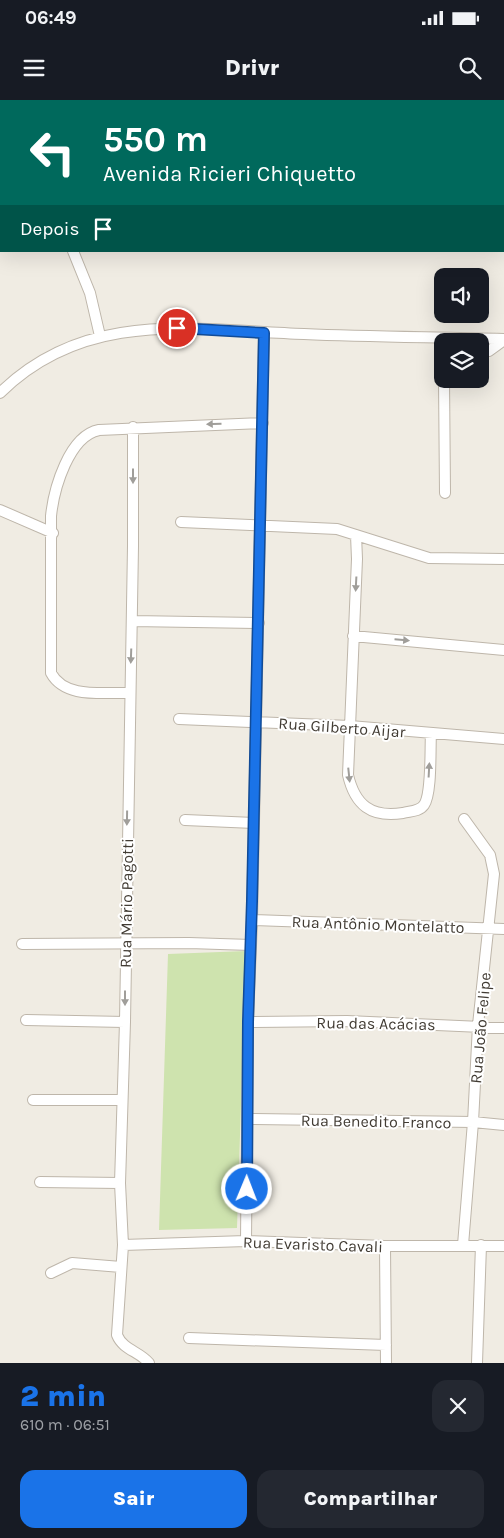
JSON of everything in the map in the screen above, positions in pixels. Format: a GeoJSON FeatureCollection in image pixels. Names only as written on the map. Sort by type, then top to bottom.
{"type":"FeatureCollection","features":[{"type":"Feature","properties":{"kind":"street"},"geometry":{"type":"LineString","coordinates":[[73,252],[90,293],[100,336]]}},
{"type":"Feature","properties":{"kind":"street"},"geometry":{"type":"LineString","coordinates":[[0,393],[16,377],[35,364],[64,349],[100,336],[162,328],[208,328],[264,333],[504,340]]}},
{"type":"Feature","properties":{"kind":"street"},"geometry":{"type":"LineString","coordinates":[[246,1241],[248,1022],[257,722],[264,333]]}},
{"type":"Feature","properties":{"kind":"street"},"geometry":{"type":"LineString","coordinates":[[489,349],[496,347],[504,340]]}},
{"type":"Feature","properties":{"kind":"street"},"geometry":{"type":"LineString","coordinates":[[444,388],[445,493]]}},
{"type":"Feature","properties":{"kind":"street"},"geometry":{"type":"LineString","coordinates":[[129,693],[71,691],[57,682],[51,673],[53,502],[73,449],[85,435],[99,430],[133,427],[263,423]]}},
{"type":"Feature","properties":{"kind":"street","name":"Rua Mário Pagotti"},"geometry":{"type":"LineString","coordinates":[[133,427],[132,621],[129,693],[125,1022],[121,1100],[120,1183],[123,1245],[117,1334],[125,1347],[140,1354],[149,1363]]}},
{"type":"Feature","properties":{"kind":"street"},"geometry":{"type":"LineString","coordinates":[[0,510],[53,533]]}},
{"type":"Feature","properties":{"kind":"street"},"geometry":{"type":"LineString","coordinates":[[181,522],[337,530],[428,558],[504,559]]}},
{"type":"Feature","properties":{"kind":"street"},"geometry":{"type":"LineString","coordinates":[[356,535],[348,775],[352,791],[360,802],[369,810],[381,813],[418,810],[423,806],[427,799],[431,734]]}},
{"type":"Feature","properties":{"kind":"street"},"geometry":{"type":"LineString","coordinates":[[132,621],[259,623]]}},
{"type":"Feature","properties":{"kind":"street"},"geometry":{"type":"LineString","coordinates":[[353,636],[504,650]]}},
{"type":"Feature","properties":{"kind":"street","name":"Rua Gilberto Aijar"},"geometry":{"type":"LineString","coordinates":[[179,719],[350,726],[504,739]]}},
{"type":"Feature","properties":{"kind":"street"},"geometry":{"type":"LineString","coordinates":[[185,820],[254,823]]}},
{"type":"Feature","properties":{"kind":"street","name":"Rua João Felipe"},"geometry":{"type":"LineString","coordinates":[[463,1245],[474,1122],[478,1026],[490,928],[494,874],[490,855],[464,820]]}},
{"type":"Feature","properties":{"kind":"street","name":"Rua Antônio Montelatto"},"geometry":{"type":"LineString","coordinates":[[252,920],[504,929]]}},
{"type":"Feature","properties":{"kind":"street"},"geometry":{"type":"LineString","coordinates":[[22,944],[250,945]]}},
{"type":"Feature","properties":{"kind":"street"},"geometry":{"type":"LineString","coordinates":[[26,1020],[125,1022]]}},
{"type":"Feature","properties":{"kind":"street","name":"Rua das Acácias"},"geometry":{"type":"LineString","coordinates":[[248,1022],[347,1021],[504,1028]]}},
{"type":"Feature","properties":{"kind":"street"},"geometry":{"type":"LineString","coordinates":[[32,1100],[121,1100]]}},
{"type":"Feature","properties":{"kind":"street","name":"Rua Benedito Franco"},"geometry":{"type":"LineString","coordinates":[[248,1119],[474,1122],[504,1125]]}},
{"type":"Feature","properties":{"kind":"street"},"geometry":{"type":"LineString","coordinates":[[40,1182],[120,1183]]}},
{"type":"Feature","properties":{"kind":"street","name":"Rua Evaristo Cavali"},"geometry":{"type":"LineString","coordinates":[[123,1245],[246,1241],[385,1246],[504,1246]]}},
{"type":"Feature","properties":{"kind":"street"},"geometry":{"type":"LineString","coordinates":[[477,1363],[481,1245]]}},
{"type":"Feature","properties":{"kind":"street"},"geometry":{"type":"LineString","coordinates":[[385,1246],[386,1363]]}},
{"type":"Feature","properties":{"kind":"street"},"geometry":{"type":"LineString","coordinates":[[51,1273],[72,1264],[121,1267]]}},
{"type":"Feature","properties":{"kind":"street"},"geometry":{"type":"LineString","coordinates":[[189,1338],[386,1345]]}},
{"type":"Feature","properties":{"kind":"green space"},"geometry":{"type":"Polygon","coordinates":[[[246,951],[237,1228],[159,1230],[168,954],[246,951]]]}},
{"type":"Feature","properties":{"kind":"route"},"geometry":{"type":"LineString","coordinates":[[177,328],[208,328],[264,333],[259,643],[248,1022],[247,1189]]}}]}
